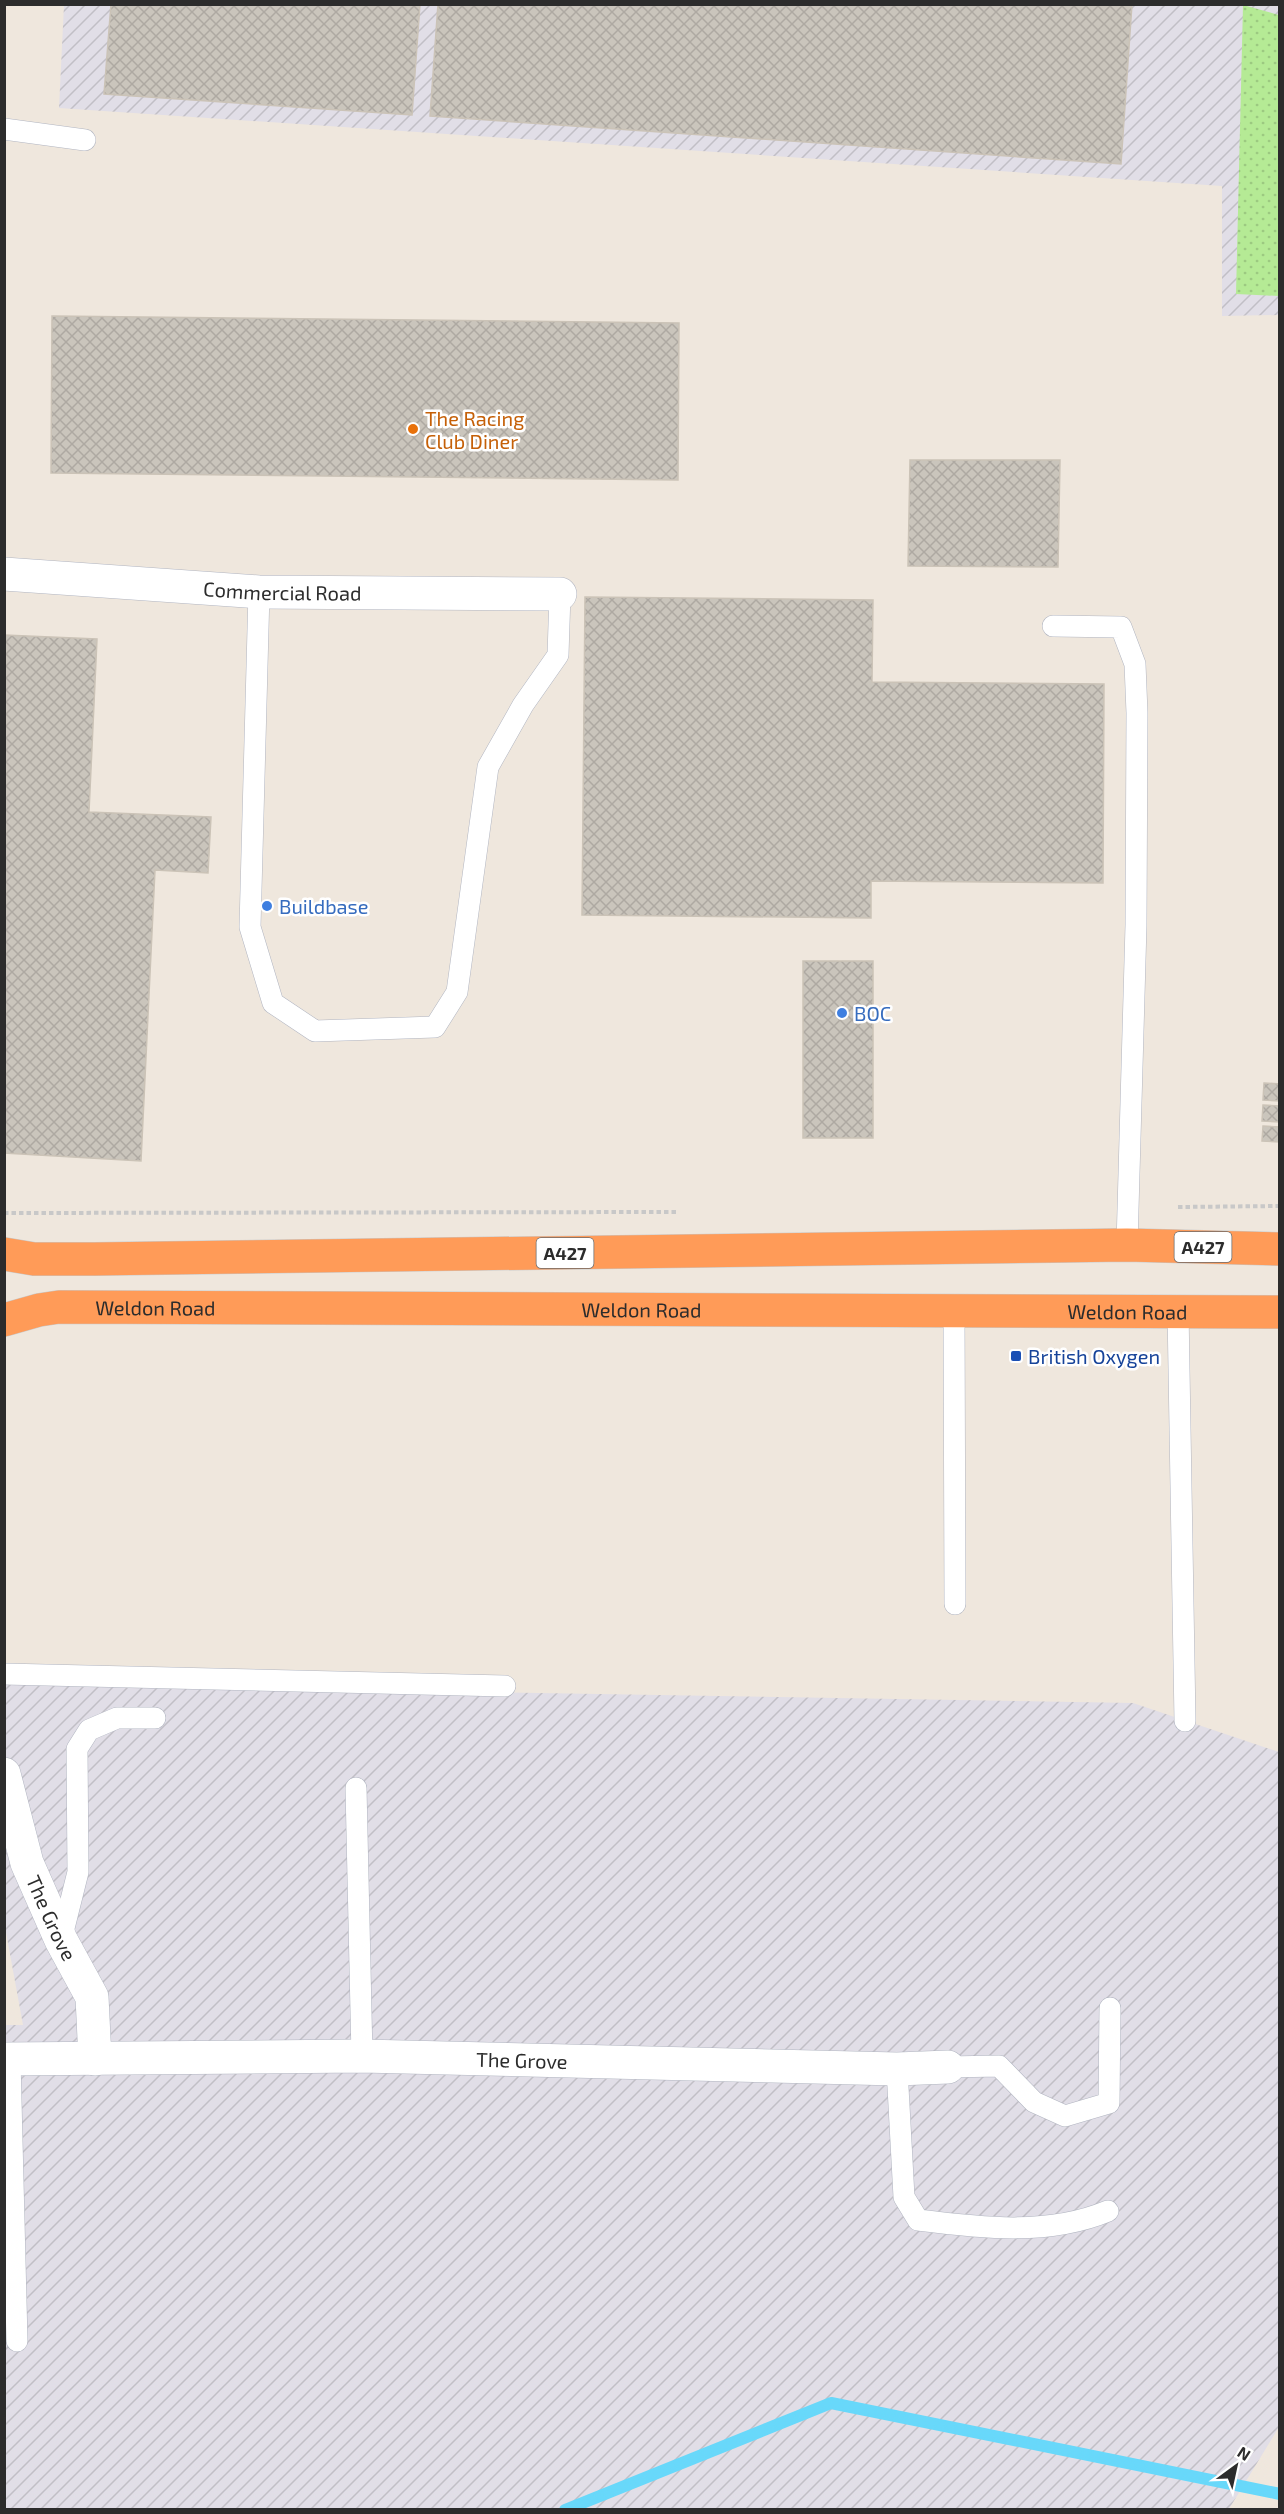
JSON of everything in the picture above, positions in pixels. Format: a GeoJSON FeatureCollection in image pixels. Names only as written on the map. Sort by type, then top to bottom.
{"type":"FeatureCollection","features":[{"type":"Feature","properties":{"kind":"highway","name":"A427"},"geometry":{"type":"LineString","coordinates":[[4,1254],[34,1258],[94,1259],[1127,1245],[1280,1249]]}},
{"type":"Feature","properties":{"kind":"highway","name":"Weldon Road"},"geometry":{"type":"LineString","coordinates":[[4,1320],[59,1307],[1280,1312]]}},
{"type":"Feature","properties":{"kind":"street","name":"Commercial Road"},"geometry":{"type":"LineString","coordinates":[[4,574],[259,592],[560,594]]}},
{"type":"Feature","properties":{"kind":"street","name":"The Grove"},"geometry":{"type":"LineString","coordinates":[[4,1773],[27,1863],[61,1940],[92,1997],[95,2059]]}},
{"type":"Feature","properties":{"kind":"street","name":"The Grove"},"geometry":{"type":"LineString","coordinates":[[7,2060],[362,2056],[897,2068],[948,2067]]}},
{"type":"Feature","properties":{"kind":"lane"},"geometry":{"type":"LineString","coordinates":[[4,129],[85,140]]}},
{"type":"Feature","properties":{"kind":"lane"},"geometry":{"type":"LineString","coordinates":[[259,592],[250,927],[273,1003],[315,1031],[435,1027],[457,992],[488,767],[523,705],[558,655],[560,594]]}},
{"type":"Feature","properties":{"kind":"lane"},"geometry":{"type":"LineString","coordinates":[[1053,626],[1121,627],[1135,664],[1137,713],[1136,925],[1127,1245]]}},
{"type":"Feature","properties":{"kind":"lane"},"geometry":{"type":"LineString","coordinates":[[954,1310],[955,1604]]}},
{"type":"Feature","properties":{"kind":"lane"},"geometry":{"type":"LineString","coordinates":[[1178,1310],[1185,1721]]}},
{"type":"Feature","properties":{"kind":"lane"},"geometry":{"type":"LineString","coordinates":[[4,1674],[505,1686]]}},
{"type":"Feature","properties":{"kind":"lane"},"geometry":{"type":"LineString","coordinates":[[61,1940],[78,1872],[77,1749],[89,1730],[117,1718],[155,1718]]}},
{"type":"Feature","properties":{"kind":"lane"},"geometry":{"type":"LineString","coordinates":[[356,1788],[362,2056]]}},
{"type":"Feature","properties":{"kind":"lane"},"geometry":{"type":"LineString","coordinates":[[948,2067],[999,2066],[1034,2102],[1065,2116],[1109,2103],[1110,2008]]}},
{"type":"Feature","properties":{"kind":"lane"},"geometry":{"type":"LineString","coordinates":[[7,2060],[17,2341]]}},
{"type":"Feature","properties":{"kind":"lane"},"geometry":{"type":"LineString","coordinates":[[897,2068],[904,2197],[918,2220],[1013,2228],[1047,2227],[1086,2220],[1108,2211]]}},
{"type":"Feature","properties":{"kind":"path"},"geometry":{"type":"LineString","coordinates":[[1127,1212],[1196,1205],[1280,1206]]}},
{"type":"Feature","properties":{"kind":"path"},"geometry":{"type":"LineString","coordinates":[[4,1213],[685,1212]]}},
{"type":"Feature","properties":{"kind":"shaded area"},"geometry":{"type":"Polygon","coordinates":[[[64,5],[1279,5],[1279,315],[1222,316],[1222,186],[59,108],[64,5]]]}},
{"type":"Feature","properties":{"kind":"shaded area"},"geometry":{"type":"Polygon","coordinates":[[[5,1684],[1133,1703],[1279,1752],[1279,2427],[1229,2509],[5,2510],[4,2025],[23,2025],[5,1927],[5,1684]]]}},
{"type":"Feature","properties":{"kind":"green space"},"geometry":{"type":"Polygon","coordinates":[[[1243,5],[1279,15],[1279,296],[1236,294],[1243,5]]]}},
{"type":"Feature","properties":{"kind":"building"},"geometry":{"type":"Polygon","coordinates":[[[111,4],[420,4],[412,115],[104,94],[111,4]]]}},
{"type":"Feature","properties":{"kind":"building"},"geometry":{"type":"Polygon","coordinates":[[[438,4],[1132,4],[1121,164],[430,116],[438,4]]]}},
{"type":"Feature","properties":{"kind":"building"},"geometry":{"type":"Polygon","coordinates":[[[52,316],[679,323],[678,480],[51,473],[52,316]]]}},
{"type":"Feature","properties":{"kind":"building"},"geometry":{"type":"Polygon","coordinates":[[[910,460],[1060,460],[1058,567],[908,566],[910,460]]]}},
{"type":"Feature","properties":{"kind":"building"},"geometry":{"type":"Polygon","coordinates":[[[585,597],[873,600],[872,682],[1104,684],[1103,883],[871,881],[871,918],[582,915],[585,597]]]}},
{"type":"Feature","properties":{"kind":"building"},"geometry":{"type":"Polygon","coordinates":[[[4,635],[97,639],[89,812],[211,817],[208,873],[155,870],[141,1161],[4,1153],[4,635]]]}},
{"type":"Feature","properties":{"kind":"building"},"geometry":{"type":"Polygon","coordinates":[[[803,961],[873,961],[873,1138],[803,1138],[803,961]]]}},
{"type":"Feature","properties":{"kind":"building"},"geometry":{"type":"Polygon","coordinates":[[[1264,1083],[1280,1084],[1280,1101],[1263,1100],[1264,1083]]]}},
{"type":"Feature","properties":{"kind":"building"},"geometry":{"type":"Polygon","coordinates":[[[1263,1105],[1280,1106],[1280,1122],[1262,1121],[1263,1105]]]}},
{"type":"Feature","properties":{"kind":"building"},"geometry":{"type":"Polygon","coordinates":[[[1263,1126],[1280,1127],[1280,1142],[1262,1141],[1263,1126]]]}},
{"type":"Feature","properties":{"kind":"waterway"},"geometry":{"type":"LineString","coordinates":[[565,2510],[831,2403],[1280,2494]]}},
{"type":"Feature","properties":{"kind":"place","name":"The Racing Club Diner"},"geometry":{"type":"Point","coordinates":[413,429]}},
{"type":"Feature","properties":{"kind":"place","name":"Buildbase"},"geometry":{"type":"Point","coordinates":[267,906]}},
{"type":"Feature","properties":{"kind":"place","name":"BOC"},"geometry":{"type":"Point","coordinates":[842,1013]}},
{"type":"Feature","properties":{"kind":"place","name":"British Oxygen"},"geometry":{"type":"Point","coordinates":[1016,1356]}}]}
